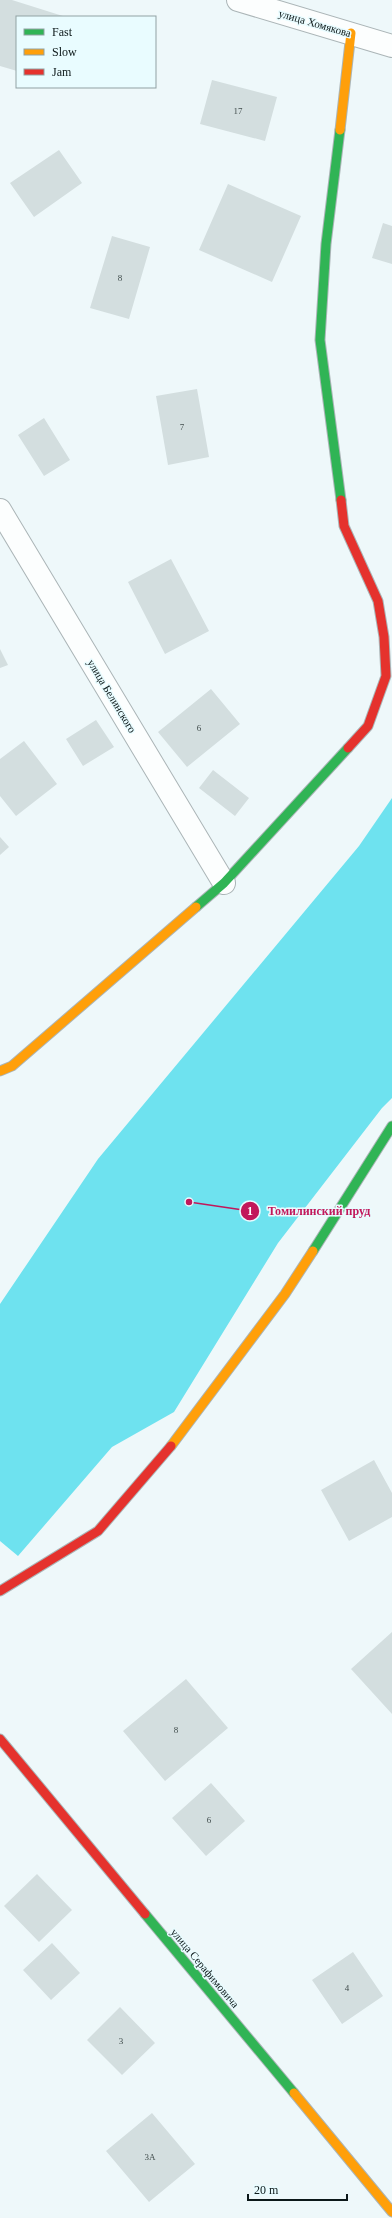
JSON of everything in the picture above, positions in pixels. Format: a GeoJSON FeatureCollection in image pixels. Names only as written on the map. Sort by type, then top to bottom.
{"type":"FeatureCollection","features":[{"type":"Feature","properties":{"kind":"street","name":"улица Хомякова"},"geometry":{"type":"LineString","coordinates":[[238,0],[392,46]]}},
{"type":"Feature","properties":{"kind":"street"},"geometry":{"type":"LineString","coordinates":[[0,1071],[12,1066],[224,883],[368,726],[386,676],[384,636],[385,603],[344,526],[320,340],[326,244],[351,33]]}},
{"type":"Feature","properties":{"kind":"street","name":"улица Белинского"},"geometry":{"type":"LineString","coordinates":[[0,510],[224,883]]}},
{"type":"Feature","properties":{"kind":"street"},"geometry":{"type":"LineString","coordinates":[[0,1591],[98,1531],[172,1446],[285,1294],[392,1126]]}},
{"type":"Feature","properties":{"kind":"street","name":"улица Серафимовича"},"geometry":{"type":"LineString","coordinates":[[0,1739],[392,2212]]}},
{"type":"Feature","properties":{"kind":"water"},"geometry":{"type":"Polygon","coordinates":[[[392,798],[392,1098],[382,1108],[278,1243],[174,1412],[112,1447],[18,1556],[0,1541],[0,1304],[98,1159],[359,846],[392,798]]]}},
{"type":"Feature","properties":{"kind":"building"},"geometry":{"type":"Polygon","coordinates":[[[0,0],[12,0],[63,16],[16,16],[16,71],[0,66],[0,0]]]}},
{"type":"Feature","properties":{"kind":"building"},"geometry":{"type":"Polygon","coordinates":[[[212,80],[277,97],[265,141],[200,124],[212,80]]]}},
{"type":"Feature","properties":{"kind":"building"},"geometry":{"type":"Polygon","coordinates":[[[59,150],[82,183],[34,217],[10,183],[59,150]]]}},
{"type":"Feature","properties":{"kind":"building"},"geometry":{"type":"Polygon","coordinates":[[[228,184],[301,216],[272,282],[199,250],[228,184]]]}},
{"type":"Feature","properties":{"kind":"building"},"geometry":{"type":"Polygon","coordinates":[[[383,223],[392,226],[392,264],[372,258],[383,223]]]}},
{"type":"Feature","properties":{"kind":"building"},"geometry":{"type":"Polygon","coordinates":[[[112,236],[150,247],[129,319],[90,308],[112,236]]]}},
{"type":"Feature","properties":{"kind":"building"},"geometry":{"type":"Polygon","coordinates":[[[197,389],[209,457],[168,465],[156,396],[197,389]]]}},
{"type":"Feature","properties":{"kind":"building"},"geometry":{"type":"Polygon","coordinates":[[[44,418],[70,460],[44,476],[18,435],[44,418]]]}},
{"type":"Feature","properties":{"kind":"building"},"geometry":{"type":"Polygon","coordinates":[[[171,559],[209,631],[165,654],[128,582],[171,559]]]}},
{"type":"Feature","properties":{"kind":"building"},"geometry":{"type":"Polygon","coordinates":[[[0,649],[8,665],[0,668],[0,649]]]}},
{"type":"Feature","properties":{"kind":"building"},"geometry":{"type":"Polygon","coordinates":[[[211,689],[240,724],[187,767],[158,732],[211,689]]]}},
{"type":"Feature","properties":{"kind":"building"},"geometry":{"type":"Polygon","coordinates":[[[96,720],[114,747],[83,766],[66,739],[96,720]]]}},
{"type":"Feature","properties":{"kind":"building"},"geometry":{"type":"Polygon","coordinates":[[[24,741],[57,784],[16,816],[0,796],[0,759],[24,741]]]}},
{"type":"Feature","properties":{"kind":"building"},"geometry":{"type":"Polygon","coordinates":[[[213,770],[249,798],[235,816],[199,788],[213,770]]]}},
{"type":"Feature","properties":{"kind":"building"},"geometry":{"type":"Polygon","coordinates":[[[0,837],[9,847],[0,855],[0,837]]]}},
{"type":"Feature","properties":{"kind":"building"},"geometry":{"type":"Polygon","coordinates":[[[374,1460],[392,1493],[392,1517],[349,1541],[321,1490],[374,1460]]]}},
{"type":"Feature","properties":{"kind":"building"},"geometry":{"type":"Polygon","coordinates":[[[392,1632],[392,1714],[351,1669],[392,1632]]]}},
{"type":"Feature","properties":{"kind":"building"},"geometry":{"type":"Polygon","coordinates":[[[186,1679],[228,1728],[165,1781],[123,1731],[186,1679]]]}},
{"type":"Feature","properties":{"kind":"building"},"geometry":{"type":"Polygon","coordinates":[[[211,1783],[245,1821],[206,1856],[172,1818],[211,1783]]]}},
{"type":"Feature","properties":{"kind":"building"},"geometry":{"type":"Polygon","coordinates":[[[37,1874],[72,1910],[39,1942],[4,1906],[37,1874]]]}},
{"type":"Feature","properties":{"kind":"building"},"geometry":{"type":"Polygon","coordinates":[[[52,1943],[80,1973],[51,2000],[23,1970],[52,1943]]]}},
{"type":"Feature","properties":{"kind":"building"},"geometry":{"type":"Polygon","coordinates":[[[353,1952],[383,1996],[342,2024],[312,1980],[353,1952]]]}},
{"type":"Feature","properties":{"kind":"building"},"geometry":{"type":"Polygon","coordinates":[[[120,2007],[155,2043],[122,2075],[87,2040],[120,2007]]]}},
{"type":"Feature","properties":{"kind":"building"},"geometry":{"type":"Polygon","coordinates":[[[152,2113],[195,2164],[149,2202],[106,2151],[152,2113]]]}},
{"type":"Feature","properties":{"kind":"traffic: fast"},"geometry":{"type":"LineString","coordinates":[[340,130],[326,244],[320,340],[341,500]]}},
{"type":"Feature","properties":{"kind":"traffic: fast"},"geometry":{"type":"LineString","coordinates":[[196,907],[224,883],[348,748]]}},
{"type":"Feature","properties":{"kind":"traffic: fast"},"geometry":{"type":"LineString","coordinates":[[313,1251],[392,1126]]}},
{"type":"Feature","properties":{"kind":"traffic: fast"},"geometry":{"type":"LineString","coordinates":[[145,1914],[294,2093]]}},
{"type":"Feature","properties":{"kind":"traffic: slow"},"geometry":{"type":"LineString","coordinates":[[340,130],[351,33]]}},
{"type":"Feature","properties":{"kind":"traffic: slow"},"geometry":{"type":"LineString","coordinates":[[0,1071],[12,1066],[196,907]]}},
{"type":"Feature","properties":{"kind":"traffic: slow"},"geometry":{"type":"LineString","coordinates":[[171,1446],[285,1294],[313,1251]]}},
{"type":"Feature","properties":{"kind":"traffic: slow"},"geometry":{"type":"LineString","coordinates":[[294,2093],[392,2212]]}},
{"type":"Feature","properties":{"kind":"traffic: jam"},"geometry":{"type":"LineString","coordinates":[[341,500],[344,526],[378,601],[384,637],[386,676],[368,726],[348,748]]}},
{"type":"Feature","properties":{"kind":"traffic: jam"},"geometry":{"type":"LineString","coordinates":[[0,1591],[98,1531],[171,1446]]}},
{"type":"Feature","properties":{"kind":"traffic: jam"},"geometry":{"type":"LineString","coordinates":[[0,1739],[145,1914]]}},
{"type":"Feature","properties":{"kind":"place","name":"Томилинский пруд"},"geometry":{"type":"Point","coordinates":[189,1202]}}]}
